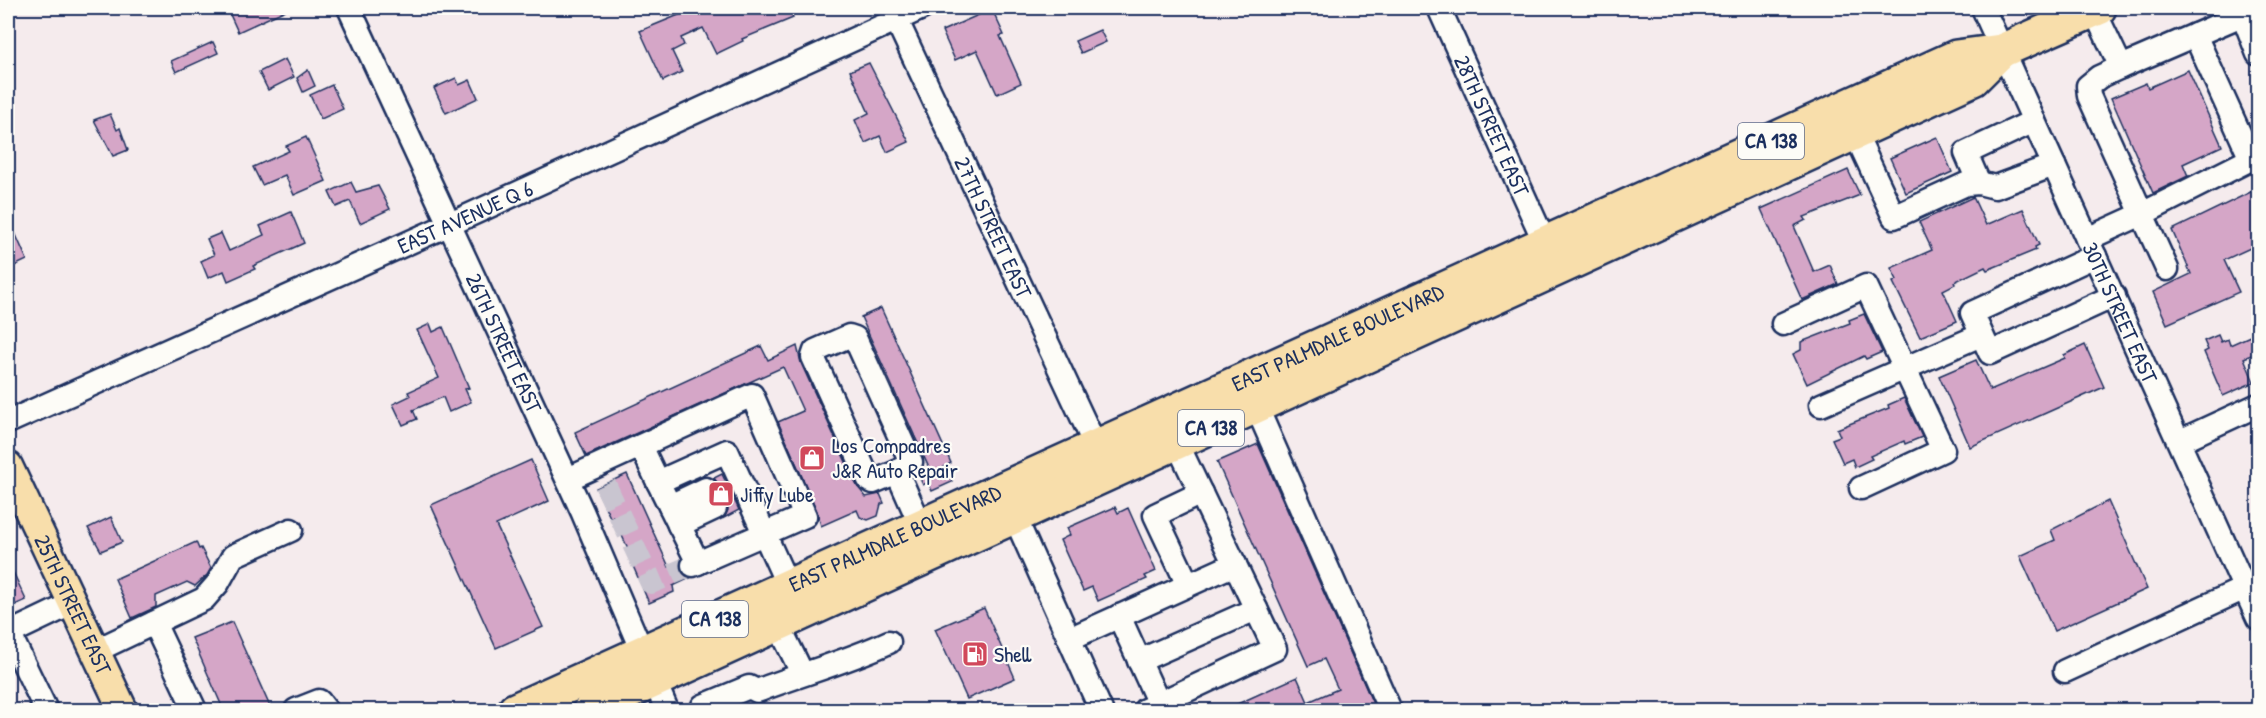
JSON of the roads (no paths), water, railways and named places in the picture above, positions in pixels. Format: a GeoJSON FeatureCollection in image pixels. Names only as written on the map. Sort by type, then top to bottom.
{"type":"FeatureCollection","features":[{"type":"Feature","properties":{"kind":"highway","name":"EAST PALMDALE BOULEVARD"},"geometry":{"type":"LineString","coordinates":[[590,711],[779,626],[1008,503],[1096,447],[1956,57],[2001,51],[2097,9]]}},
{"type":"Feature","properties":{"kind":"highway","name":"EAST PALMDALE BOULEVARD"},"geometry":{"type":"LineString","coordinates":[[514,711],[654,682],[788,586],[921,526],[1008,503],[1178,443],[1972,79],[2001,51]]}},
{"type":"Feature","properties":{"kind":"main road","name":"25TH STREET EAST"},"geometry":{"type":"LineString","coordinates":[[8,466],[123,711]]}},
{"type":"Feature","properties":{"kind":"street","name":"26TH STREET EAST"},"geometry":{"type":"LineString","coordinates":[[349,8],[568,479],[654,682]]}},
{"type":"Feature","properties":{"kind":"street","name":"EAST AVENUE Q 6"},"geometry":{"type":"LineString","coordinates":[[8,422],[448,225],[894,14],[922,8]]}},
{"type":"Feature","properties":{"kind":"street","name":"28TH STREET EAST"},"geometry":{"type":"LineString","coordinates":[[1438,8],[1545,243]]}},
{"type":"Feature","properties":{"kind":"street","name":"30TH STREET EAST"},"geometry":{"type":"LineString","coordinates":[[1983,8],[2259,618]]}},
{"type":"Feature","properties":{"kind":"street"},"geometry":{"type":"LineString","coordinates":[[2097,9],[2121,67]]}},
{"type":"Feature","properties":{"kind":"street"},"geometry":{"type":"LineString","coordinates":[[2168,269],[2089,96],[2088,86],[2099,77],[2251,11],[2259,54]]}},
{"type":"Feature","properties":{"kind":"street","name":"27TH STREET EAST"},"geometry":{"type":"LineString","coordinates":[[894,14],[1096,447]]}},
{"type":"Feature","properties":{"kind":"street"},"geometry":{"type":"LineString","coordinates":[[2114,296],[1990,353],[1972,313],[2091,247],[2142,214],[2255,157],[2195,35]]}},
{"type":"Feature","properties":{"kind":"street"},"geometry":{"type":"LineString","coordinates":[[1979,183],[1966,153],[2034,121]]}},
{"type":"Feature","properties":{"kind":"street"},"geometry":{"type":"LineString","coordinates":[[1855,134],[1894,217],[1966,184],[1979,183],[1995,187],[2054,165]]}},
{"type":"Feature","properties":{"kind":"street"},"geometry":{"type":"LineString","coordinates":[[1783,324],[1866,286],[1943,450],[1861,488]]}},
{"type":"Feature","properties":{"kind":"street"},"geometry":{"type":"LineString","coordinates":[[1821,405],[1981,334]]}},
{"type":"Feature","properties":{"kind":"street"},"geometry":{"type":"LineString","coordinates":[[849,336],[855,338],[911,462],[897,472],[873,482],[869,480],[813,357],[815,351],[849,336]]}},
{"type":"Feature","properties":{"kind":"street"},"geometry":{"type":"LineString","coordinates":[[568,479],[601,475],[641,446],[752,395],[805,516],[695,564],[641,446]]}},
{"type":"Feature","properties":{"kind":"street"},"geometry":{"type":"LineString","coordinates":[[1257,408],[1390,711]]}},
{"type":"Feature","properties":{"kind":"street"},"geometry":{"type":"LineString","coordinates":[[2180,441],[2257,411]]}},
{"type":"Feature","properties":{"kind":"street"},"geometry":{"type":"LineString","coordinates":[[1119,616],[1139,661],[1152,707],[1275,649],[1178,443]]}},
{"type":"Feature","properties":{"kind":"street"},"geometry":{"type":"LineString","coordinates":[[658,482],[727,451],[737,486],[764,534],[788,586]]}},
{"type":"Feature","properties":{"kind":"street"},"geometry":{"type":"LineString","coordinates":[[897,472],[921,526]]}},
{"type":"Feature","properties":{"kind":"street"},"geometry":{"type":"LineString","coordinates":[[1188,585],[1155,516],[1201,493]]}},
{"type":"Feature","properties":{"kind":"street"},"geometry":{"type":"LineString","coordinates":[[674,516],[711,499]]}},
{"type":"Feature","properties":{"kind":"street"},"geometry":{"type":"LineString","coordinates":[[1008,503],[1101,711]]}},
{"type":"Feature","properties":{"kind":"street"},"geometry":{"type":"LineString","coordinates":[[95,651],[204,599],[218,583],[233,556],[291,530]]}},
{"type":"Feature","properties":{"kind":"street"},"geometry":{"type":"LineString","coordinates":[[1069,639],[1235,564]]}},
{"type":"Feature","properties":{"kind":"street"},"geometry":{"type":"LineString","coordinates":[[2065,671],[2245,588]]}},
{"type":"Feature","properties":{"kind":"street"},"geometry":{"type":"LineString","coordinates":[[46,711],[8,634],[73,603]]}},
{"type":"Feature","properties":{"kind":"street"},"geometry":{"type":"LineString","coordinates":[[1139,661],[1256,609]]}},
{"type":"Feature","properties":{"kind":"street"},"geometry":{"type":"LineString","coordinates":[[154,623],[195,711]]}},
{"type":"Feature","properties":{"kind":"street"},"geometry":{"type":"LineString","coordinates":[[779,626],[802,673]]}},
{"type":"Feature","properties":{"kind":"street"},"geometry":{"type":"LineString","coordinates":[[702,711],[703,706],[713,700],[749,687],[757,691],[802,673],[848,661],[889,642]]}},
{"type":"Feature","properties":{"kind":"street"},"geometry":{"type":"LineString","coordinates":[[296,711],[319,701],[326,711]]}},
{"type":"Feature","properties":{"kind":"tunnel"},"geometry":{"type":"LineString","coordinates":[[605,484],[651,583],[693,565]]}},
{"type":"Feature","properties":{"kind":"tunnel"},"geometry":{"type":"LineString","coordinates":[[711,500],[732,489]]}},
{"type":"Feature","properties":{"kind":"place","name":"Los Compadres J&R Auto Repair"},"geometry":{"type":"Point","coordinates":[812,458]}},
{"type":"Feature","properties":{"kind":"place","name":"Jiffy Lube"},"geometry":{"type":"Point","coordinates":[721,494]}},
{"type":"Feature","properties":{"kind":"place","name":"Shell"},"geometry":{"type":"Point","coordinates":[975,654]}}]}
